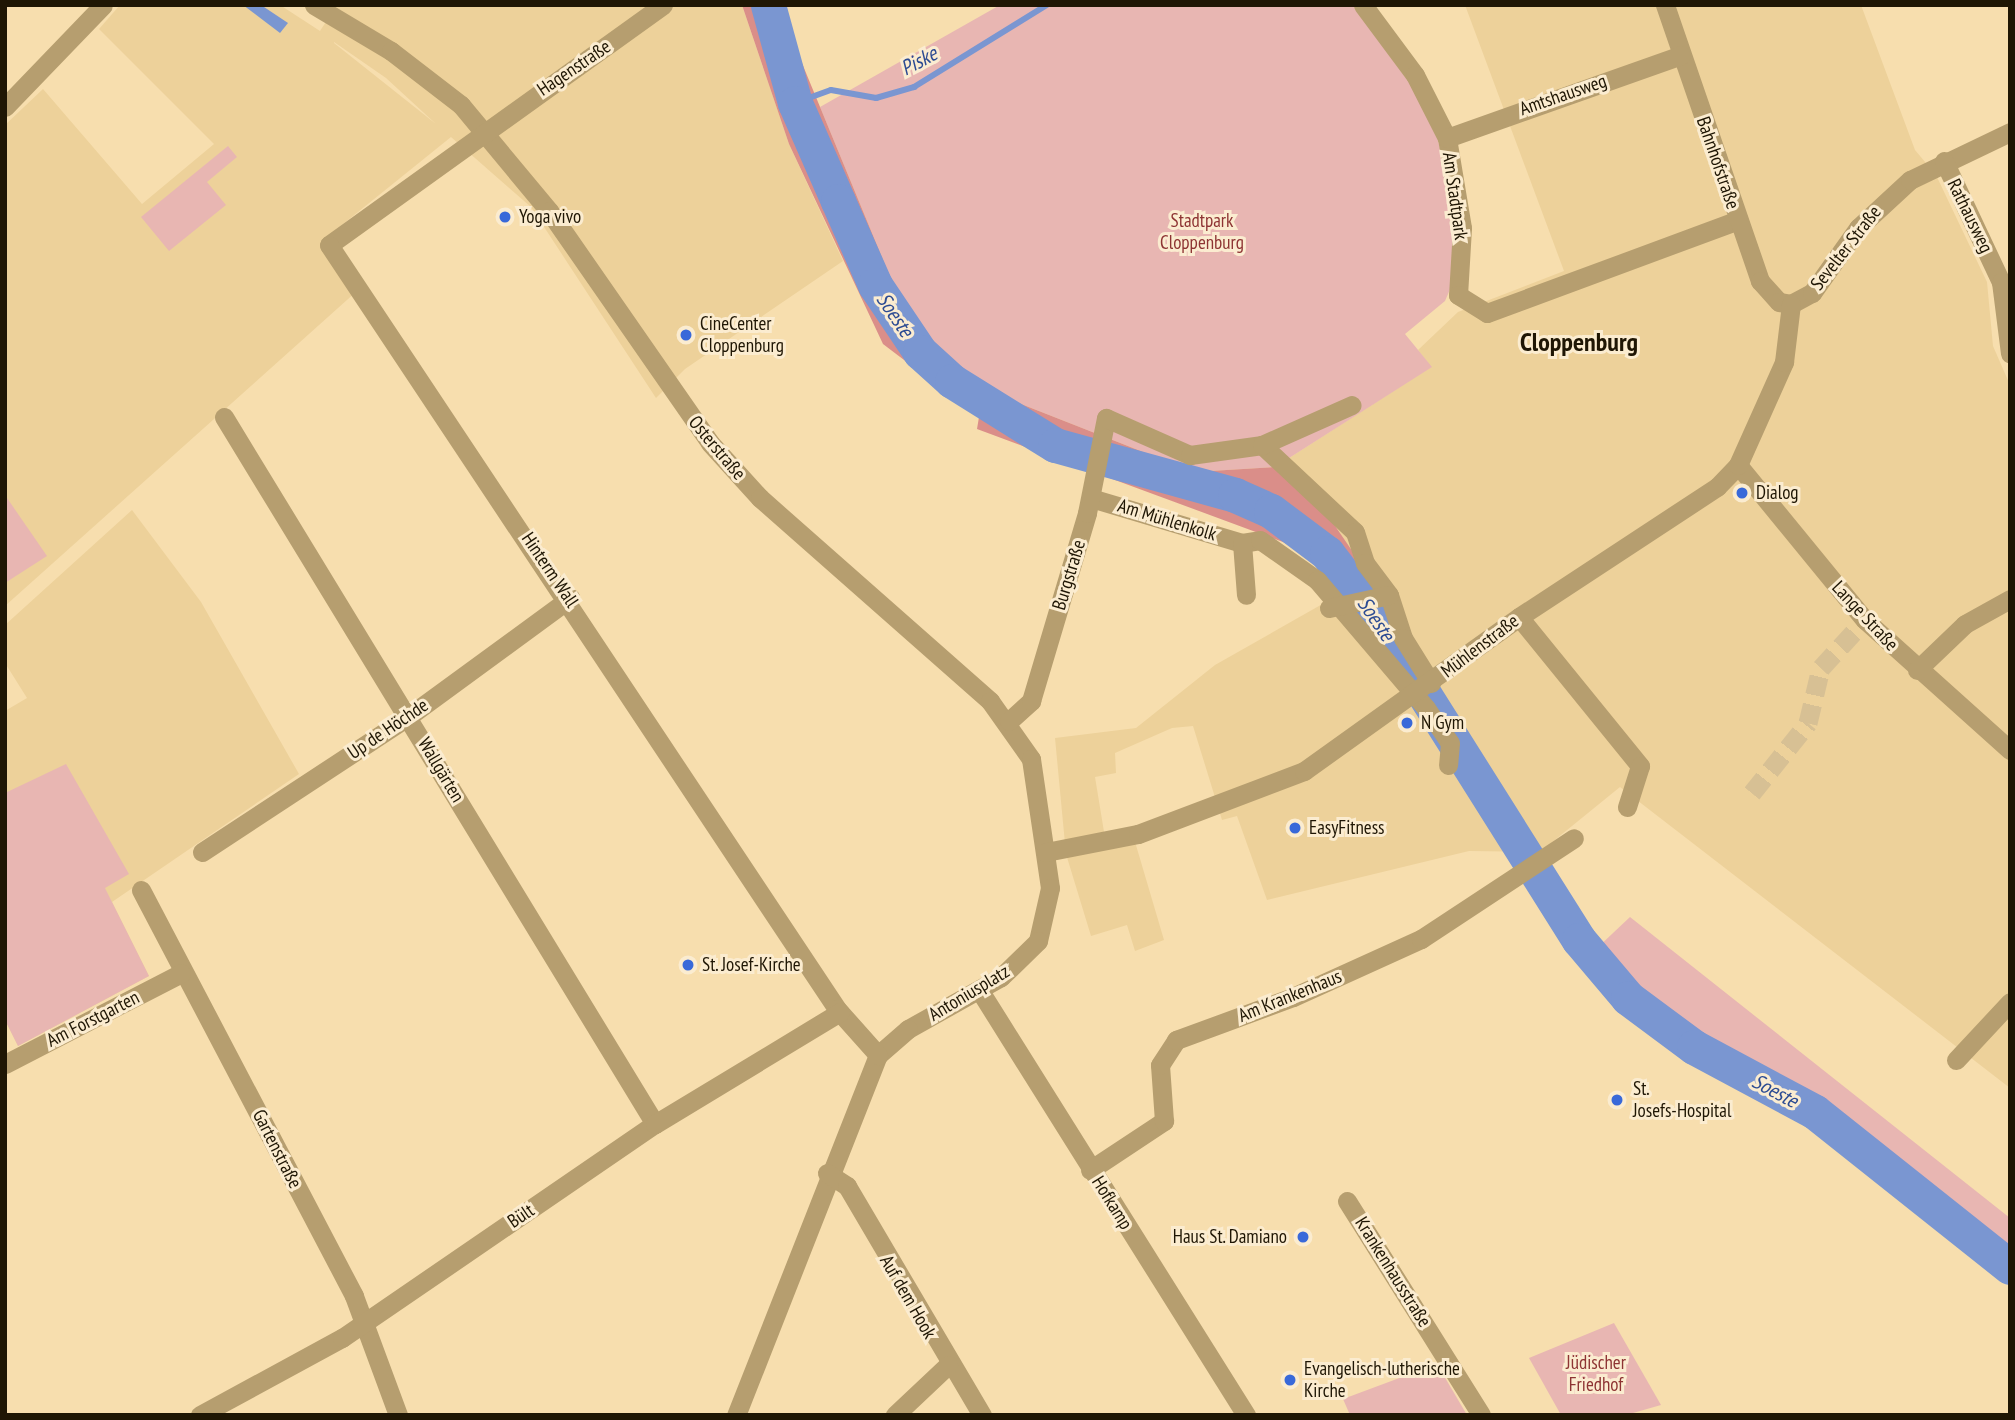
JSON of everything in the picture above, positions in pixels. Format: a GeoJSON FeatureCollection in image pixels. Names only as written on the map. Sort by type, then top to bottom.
{"type":"FeatureCollection","features":[{"type":"Feature","properties":{"kind":"street"},"geometry":{"type":"LineString","coordinates":[[5,107],[103,5]]}},
{"type":"Feature","properties":{"kind":"street","name":"Osterstraße"},"geometry":{"type":"LineString","coordinates":[[314,5],[423,74],[486,131],[717,452],[1009,721],[1031,759],[1046,852],[1047,920]]}},
{"type":"Feature","properties":{"kind":"street","name":"Hagenstraße"},"geometry":{"type":"LineString","coordinates":[[486,131],[663,5]]}},
{"type":"Feature","properties":{"kind":"street","name":"Am Stadtpark"},"geometry":{"type":"LineString","coordinates":[[1363,5],[1415,75],[1447,138],[1462,228],[1458,295],[1487,313],[1563,282],[1738,220]]}},
{"type":"Feature","properties":{"kind":"street","name":"Bahnhofstraße"},"geometry":{"type":"LineString","coordinates":[[1665,5],[1738,220],[1768,296],[1791,304]]}},
{"type":"Feature","properties":{"kind":"street","name":"Amtshausweg"},"geometry":{"type":"LineString","coordinates":[[1447,138],[1681,55]]}},
{"type":"Feature","properties":{"kind":"street","name":"Hinterm Wall"},"geometry":{"type":"LineString","coordinates":[[486,131],[329,245],[570,598],[840,1012],[878,1055]]}},
{"type":"Feature","properties":{"kind":"street","name":"Sevelter Straße"},"geometry":{"type":"LineString","coordinates":[[1791,304],[1812,293],[1883,201],[1944,161],[2010,132]]}},
{"type":"Feature","properties":{"kind":"street","name":"Rathausweg"},"geometry":{"type":"LineString","coordinates":[[1944,161],[2001,282],[2010,353]]}},
{"type":"Feature","properties":{"kind":"street","name":"Mühlenstraße"},"geometry":{"type":"LineString","coordinates":[[1046,852],[1138,834],[1304,771],[1519,617],[1717,487],[1738,464],[1784,362],[1791,304]]}},
{"type":"Feature","properties":{"kind":"street"},"geometry":{"type":"LineString","coordinates":[[1352,405],[1262,445],[1355,532],[1364,563],[1386,595],[1423,688],[1450,743],[1448,765]]}},
{"type":"Feature","properties":{"kind":"street","name":"Wallgärten"},"geometry":{"type":"LineString","coordinates":[[224,417],[409,716],[655,1124]]}},
{"type":"Feature","properties":{"kind":"street","name":"Burgstraße"},"geometry":{"type":"LineString","coordinates":[[1009,721],[1031,701],[1092,491],[1106,418],[1190,455],[1262,445]]}},
{"type":"Feature","properties":{"kind":"street","name":"Lange Straße"},"geometry":{"type":"LineString","coordinates":[[1738,464],[1859,626],[1917,670],[2010,750]]}},
{"type":"Feature","properties":{"kind":"street","name":"Am Mühlenkolk"},"geometry":{"type":"LineString","coordinates":[[1092,491],[1242,543],[1260,540],[1317,580],[1423,688]]}},
{"type":"Feature","properties":{"kind":"street","name":"Am Mühlenkolk"},"geometry":{"type":"LineString","coordinates":[[1242,543],[1245,595]]}},
{"type":"Feature","properties":{"kind":"street"},"geometry":{"type":"LineString","coordinates":[[1341,606],[1386,595]]}},
{"type":"Feature","properties":{"kind":"street","name":"Up de Höchde"},"geometry":{"type":"LineString","coordinates":[[202,852],[409,716],[570,598]]}},
{"type":"Feature","properties":{"kind":"street"},"geometry":{"type":"LineString","coordinates":[[1917,670],[1965,624],[2010,598]]}},
{"type":"Feature","properties":{"kind":"street"},"geometry":{"type":"LineString","coordinates":[[1519,617],[1640,766],[1627,807]]}},
{"type":"Feature","properties":{"kind":"street","name":"Am Krankenhaus"},"geometry":{"type":"LineString","coordinates":[[1090,1170],[1164,1121],[1160,1065],[1176,1040],[1420,939],[1552,856],[1574,838]]}},
{"type":"Feature","properties":{"kind":"street","name":"Gartenstraße"},"geometry":{"type":"LineString","coordinates":[[141,890],[181,974],[364,1324],[398,1415]]}},
{"type":"Feature","properties":{"kind":"street","name":"Antoniusplatz"},"geometry":{"type":"LineString","coordinates":[[878,1055],[908,1029],[980,991],[1022,959],[1047,920]]}},
{"type":"Feature","properties":{"kind":"street","name":"Am Forstgarten"},"geometry":{"type":"LineString","coordinates":[[5,1064],[181,974]]}},
{"type":"Feature","properties":{"kind":"street","name":"Hofkamp"},"geometry":{"type":"LineString","coordinates":[[980,991],[1246,1415]]}},
{"type":"Feature","properties":{"kind":"street"},"geometry":{"type":"LineString","coordinates":[[1956,1060],[2010,1002]]}},
{"type":"Feature","properties":{"kind":"street","name":"Bült"},"geometry":{"type":"LineString","coordinates":[[200,1415],[364,1324],[655,1124],[840,1012]]}},
{"type":"Feature","properties":{"kind":"street"},"geometry":{"type":"LineString","coordinates":[[736,1415],[827,1173],[878,1055]]}},
{"type":"Feature","properties":{"kind":"street","name":"Auf dem Hook"},"geometry":{"type":"LineString","coordinates":[[827,1173],[847,1186],[948,1365],[982,1415]]}},
{"type":"Feature","properties":{"kind":"street","name":"Krankenhausstraße"},"geometry":{"type":"LineString","coordinates":[[1347,1201],[1481,1415]]}},
{"type":"Feature","properties":{"kind":"street"},"geometry":{"type":"LineString","coordinates":[[895,1415],[948,1365]]}},
{"type":"Feature","properties":{"kind":"shaded area"},"geometry":{"type":"Polygon","coordinates":[[[120,5],[280,5],[320,31],[337,5],[742,5],[789,144],[843,261],[685,369],[656,398],[531,207],[451,137],[327,237],[357,291],[5,606],[5,125],[43,89],[142,204],[214,144],[99,29],[120,5]],[[334,42],[436,124],[386,78],[334,42]]]}},
{"type":"Feature","properties":{"kind":"shaded area"},"geometry":{"type":"Polygon","coordinates":[[[742,5],[778,5],[912,330],[952,377],[1194,472],[1275,467],[1329,517],[1370,577],[1348,591],[1314,557],[1283,542],[977,429],[979,417],[883,344],[789,144],[742,5]]]}},
{"type":"Feature","properties":{"kind":"shaded area"},"geometry":{"type":"Polygon","coordinates":[[[1465,5],[1861,5],[1915,150],[1936,175],[1987,282],[1993,346],[2010,385],[2010,1088],[1620,787],[1540,852],[1469,851],[1267,900],[1237,816],[1222,820],[1193,726],[1172,728],[1115,753],[1116,773],[1095,777],[1106,844],[1133,835],[1164,940],[1135,951],[1127,925],[1091,936],[1066,854],[1055,738],[1136,728],[1215,665],[1370,577],[1275,467],[1431,367],[1418,350],[1458,312],[1564,271],[1465,5]]]}},
{"type":"Feature","properties":{"kind":"shaded area"},"geometry":{"type":"Polygon","coordinates":[[[132,510],[201,602],[299,774],[112,902],[149,976],[18,1046],[5,1020],[5,711],[27,698],[5,663],[5,625],[132,510]]]}},
{"type":"Feature","properties":{"kind":"green space","name":"Stadtpark Cloppenburg"},"geometry":{"type":"Polygon","coordinates":[[[1000,5],[1353,5],[1411,85],[1436,132],[1448,180],[1457,273],[1445,301],[1405,334],[1432,367],[1275,467],[1194,472],[952,377],[912,330],[820,107],[1000,5]]]}},
{"type":"Feature","properties":{"kind":"green space"},"geometry":{"type":"Polygon","coordinates":[[[228,146],[237,157],[207,182],[226,205],[169,251],[141,217],[228,146]]]}},
{"type":"Feature","properties":{"kind":"green space"},"geometry":{"type":"Polygon","coordinates":[[[5,495],[47,556],[5,583],[5,495]]]}},
{"type":"Feature","properties":{"kind":"green space"},"geometry":{"type":"Polygon","coordinates":[[[66,764],[129,874],[105,888],[149,976],[18,1046],[5,1020],[5,793],[66,764]]]}},
{"type":"Feature","properties":{"kind":"green space"},"geometry":{"type":"Polygon","coordinates":[[[1630,917],[2010,1218],[2010,1259],[1845,1125],[1674,1025],[1629,989],[1595,950],[1630,917]]]}},
{"type":"Feature","properties":{"kind":"green space","name":"Jüdischer Friedhof"},"geometry":{"type":"Polygon","coordinates":[[[1614,1323],[1661,1405],[1626,1415],[1561,1415],[1529,1358],[1614,1323]]]}},
{"type":"Feature","properties":{"kind":"green space"},"geometry":{"type":"Polygon","coordinates":[[[1437,1364],[1467,1415],[1350,1415],[1343,1399],[1437,1364]]]}},
{"type":"Feature","properties":{"kind":"water"},"geometry":{"type":"Polygon","coordinates":[[[243,5],[261,5],[288,23],[280,33],[243,5]]]}},
{"type":"Feature","properties":{"kind":"waterway","name":"Soeste"},"geometry":{"type":"LineString","coordinates":[[768,5],[795,103],[875,285],[920,352],[952,381],[1055,445],[1235,495],[1271,511],[1327,553],[1373,613],[1579,940],[1628,998],[1694,1047],[1815,1112],[2010,1267]]}},
{"type":"Feature","properties":{"kind":"waterway","name":"Piske"},"geometry":{"type":"LineString","coordinates":[[795,103],[831,90],[876,98],[914,87],[1047,5]]}},
{"type":"Feature","properties":{"kind":"tunnel"},"geometry":{"type":"LineString","coordinates":[[1752,793],[1808,723],[1821,668],[1854,632]]}},
{"type":"Feature","properties":{"kind":"place","name":"Yoga vivo"},"geometry":{"type":"Point","coordinates":[505,217]}},
{"type":"Feature","properties":{"kind":"place","name":"CineCenter Cloppenburg"},"geometry":{"type":"Point","coordinates":[686,335]}},
{"type":"Feature","properties":{"kind":"place","name":"Dialog"},"geometry":{"type":"Point","coordinates":[1742,493]}},
{"type":"Feature","properties":{"kind":"place","name":"N Gym"},"geometry":{"type":"Point","coordinates":[1407,723]}},
{"type":"Feature","properties":{"kind":"place","name":"EasyFitness"},"geometry":{"type":"Point","coordinates":[1295,828]}},
{"type":"Feature","properties":{"kind":"place","name":"St. Josef-Kirche"},"geometry":{"type":"Point","coordinates":[688,965]}},
{"type":"Feature","properties":{"kind":"place","name":"St. Josefs-Hospital"},"geometry":{"type":"Point","coordinates":[1617,1100]}},
{"type":"Feature","properties":{"kind":"place","name":"Haus St. Damiano"},"geometry":{"type":"Point","coordinates":[1303,1237]}},
{"type":"Feature","properties":{"kind":"place","name":"Evangelisch-lutherische Kirche"},"geometry":{"type":"Point","coordinates":[1290,1380]}},
{"type":"Feature","properties":{"kind":"district","name":"Cloppenburg"},"geometry":{"type":"Point","coordinates":[1579,342]}}]}
